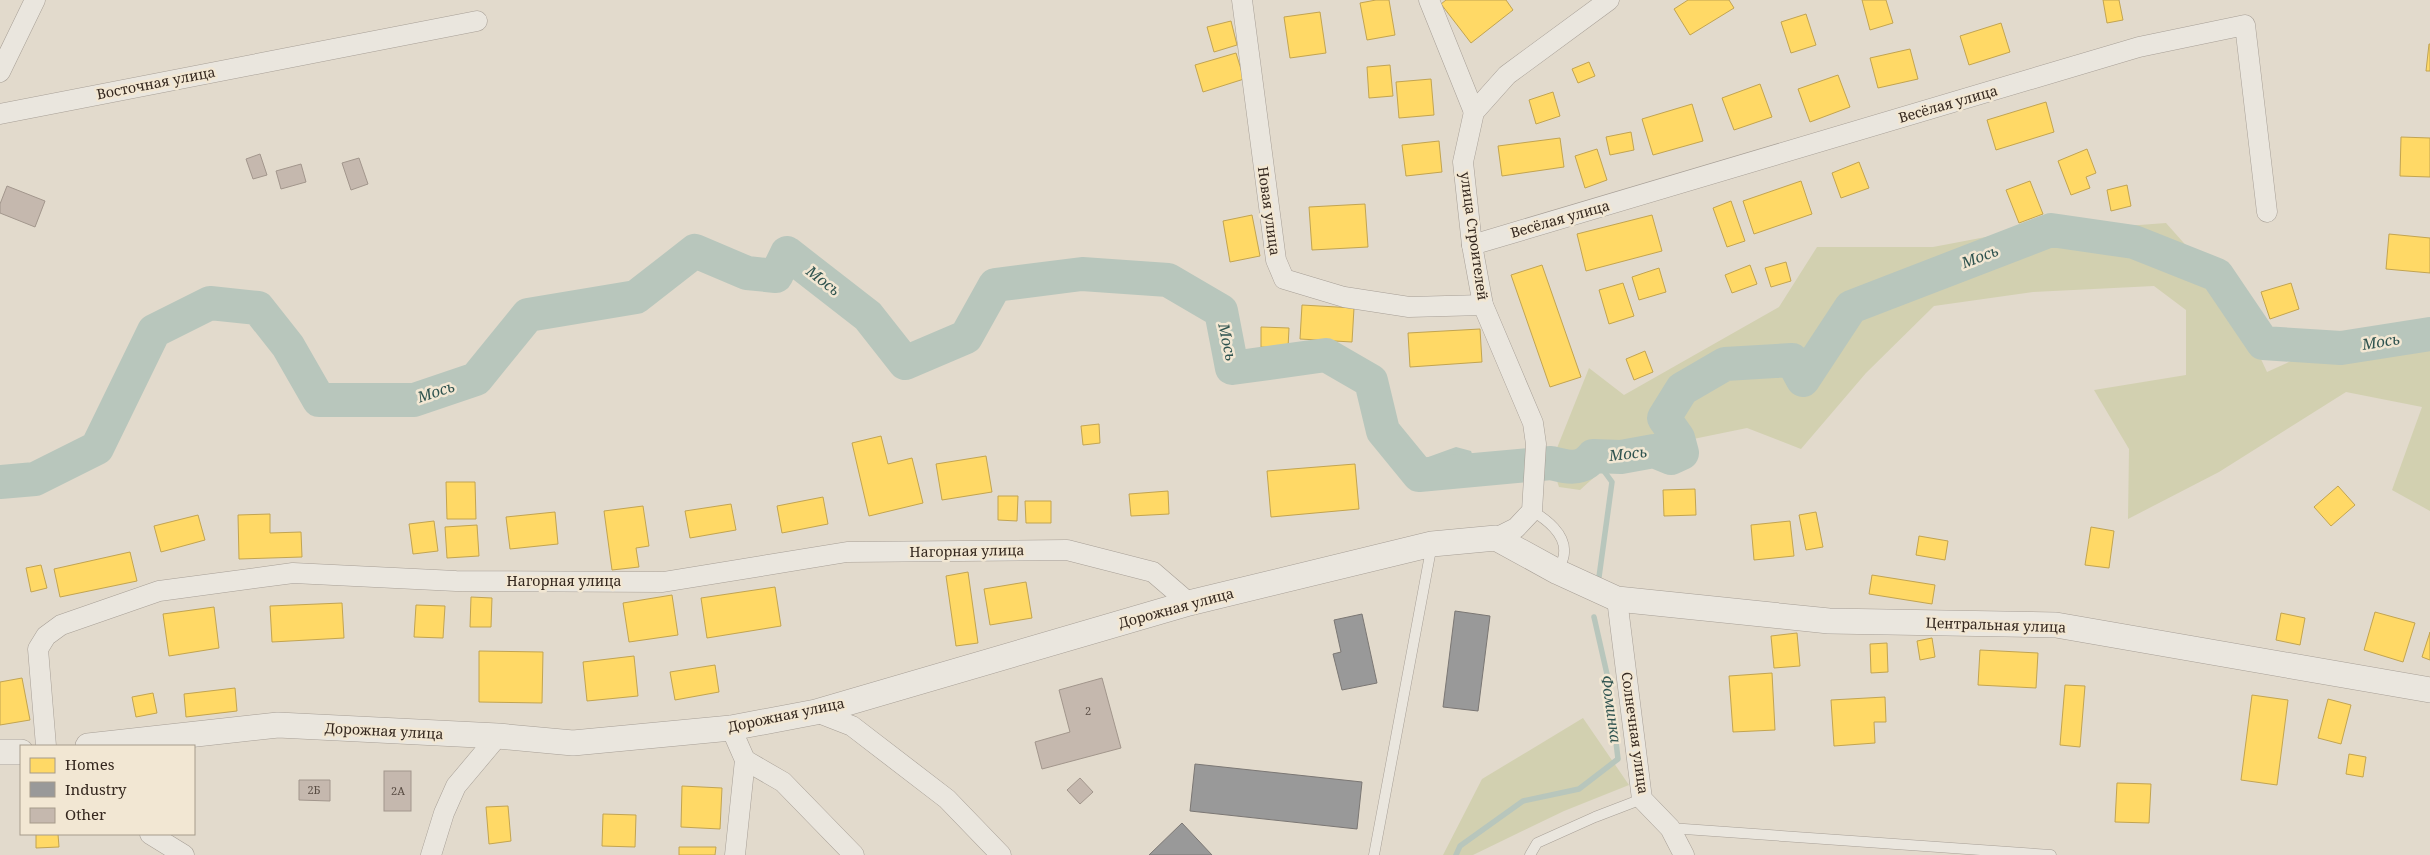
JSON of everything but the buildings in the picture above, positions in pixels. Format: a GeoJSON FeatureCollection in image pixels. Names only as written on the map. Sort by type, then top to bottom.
{"type":"FeatureCollection","features":[{"type":"Feature","properties":{"kind":"street"},"geometry":{"type":"LineString","coordinates":[[0,72],[35,0]]}},
{"type":"Feature","properties":{"kind":"street","name":"Новая улица"},"geometry":{"type":"LineString","coordinates":[[1242,0],[1276,260],[1284,279],[1344,298],[1409,307],[1482,305]]}},
{"type":"Feature","properties":{"kind":"street"},"geometry":{"type":"LineString","coordinates":[[1429,0],[1474,112]]}},
{"type":"Feature","properties":{"kind":"street","name":"улица Строителей"},"geometry":{"type":"LineString","coordinates":[[1532,510],[1536,444],[1533,423],[1482,305],[1472,245],[1463,162],[1474,112],[1507,75],[1609,0]]}},
{"type":"Feature","properties":{"kind":"street","name":"Восточная улица"},"geometry":{"type":"LineString","coordinates":[[0,114],[477,21]]}},
{"type":"Feature","properties":{"kind":"street","name":"Весёлая улица"},"geometry":{"type":"LineString","coordinates":[[1472,245],[2139,47],[2245,24],[2267,212]]}},
{"type":"Feature","properties":{"kind":"street"},"geometry":{"type":"LineString","coordinates":[[1496,538],[1516,528],[1532,510]]}},
{"type":"Feature","properties":{"kind":"street","name":"Дорожная улица"},"geometry":{"type":"LineString","coordinates":[[97,745],[278,725],[498,736],[573,743],[731,728],[816,712],[1189,602],[1432,544],[1496,538]]}},
{"type":"Feature","properties":{"kind":"street","name":"Центральная улица"},"geometry":{"type":"LineString","coordinates":[[1496,538],[1558,572],[1617,599],[1829,621],[2056,625],[2430,690]]}},
{"type":"Feature","properties":{"kind":"street","name":"Нагорная улица"},"geometry":{"type":"LineString","coordinates":[[46,745],[38,650],[46,636],[61,624],[159,591],[293,573],[456,581],[663,582],[847,552],[1068,550],[1153,572],[1189,602]]}},
{"type":"Feature","properties":{"kind":"street","name":"Солнечная улица"},"geometry":{"type":"LineString","coordinates":[[1617,599],[1642,799],[1670,828],[1684,855]]}},
{"type":"Feature","properties":{"kind":"street"},"geometry":{"type":"LineString","coordinates":[[816,712],[852,726],[947,799],[1001,854]]}},
{"type":"Feature","properties":{"kind":"street"},"geometry":{"type":"LineString","coordinates":[[731,728],[745,760],[735,855]]}},
{"type":"Feature","properties":{"kind":"street"},"geometry":{"type":"LineString","coordinates":[[432,855],[444,814],[456,786],[498,736]]}},
{"type":"Feature","properties":{"kind":"street"},"geometry":{"type":"LineString","coordinates":[[745,760],[783,782],[854,855]]}},
{"type":"Feature","properties":{"kind":"street"},"geometry":{"type":"LineString","coordinates":[[152,835],[184,855]]}},
{"type":"Feature","properties":{"kind":"lane"},"geometry":{"type":"LineString","coordinates":[[1532,510],[1544,518],[1558,533],[1564,552],[1558,572]]}},
{"type":"Feature","properties":{"kind":"lane"},"geometry":{"type":"LineString","coordinates":[[1374,855],[1432,544]]}},
{"type":"Feature","properties":{"kind":"lane"},"geometry":{"type":"LineString","coordinates":[[1530,855],[1537,843],[1595,817],[1642,799]]}},
{"type":"Feature","properties":{"kind":"lane"},"geometry":{"type":"LineString","coordinates":[[1670,828],[2051,855]]}},
{"type":"Feature","properties":{"kind":"shaded area"},"geometry":{"type":"Polygon","coordinates":[[[2166,223],[2232,297],[2267,372],[2366,327],[2430,342],[2430,511],[2392,490],[2422,407],[2346,392],[2219,472],[2128,519],[2129,449],[2094,390],[2186,375],[2186,310],[2154,286],[2033,292],[1934,306],[1866,373],[1801,449],[1747,428],[1620,454],[1580,490],[1559,487],[1551,463],[1589,368],[1624,395],[1779,307],[1817,247],[1933,247],[1991,236],[2166,223]]]}},
{"type":"Feature","properties":{"kind":"shaded area"},"geometry":{"type":"Polygon","coordinates":[[[1456,447],[1471,451],[1474,459],[1468,463],[1465,478],[1441,485],[1423,481],[1428,473],[1420,465],[1420,460],[1456,447]]]}},
{"type":"Feature","properties":{"kind":"shaded area"},"geometry":{"type":"Polygon","coordinates":[[[1583,718],[1629,785],[1564,811],[1473,855],[1443,855],[1482,779],[1583,718]]]}},
{"type":"Feature","properties":{"kind":"waterway","name":"Мось"},"geometry":{"type":"LineString","coordinates":[[0,482],[35,479],[97,448],[154,331],[210,303],[258,308],[288,346],[319,400],[414,400],[476,379],[528,315],[636,297],[695,251],[747,273],[776,276],[787,253],[868,316],[905,363],[966,337],[995,285],[1082,274],[1168,280],[1221,311],[1232,368],[1326,355],[1371,381],[1383,431],[1419,475],[1551,463],[1574,467],[1584,464],[1593,456],[1621,457],[1654,451],[1671,458],[1682,453],[1678,438],[1664,418],[1682,389],[1725,364],[1792,360],[1803,380],[1851,307],[2051,230],[2134,242],[2217,275],[2263,343],[2341,348],[2430,334]]}},
{"type":"Feature","properties":{"kind":"waterway","name":"Фоминка"},"geometry":{"type":"LineString","coordinates":[[1593,456],[1612,482],[1599,577]]}},
{"type":"Feature","properties":{"kind":"waterway","name":"Фоминка"},"geometry":{"type":"LineString","coordinates":[[1456,855],[1460,846],[1523,801],[1579,789],[1618,759],[1609,683],[1594,617]]}}]}
